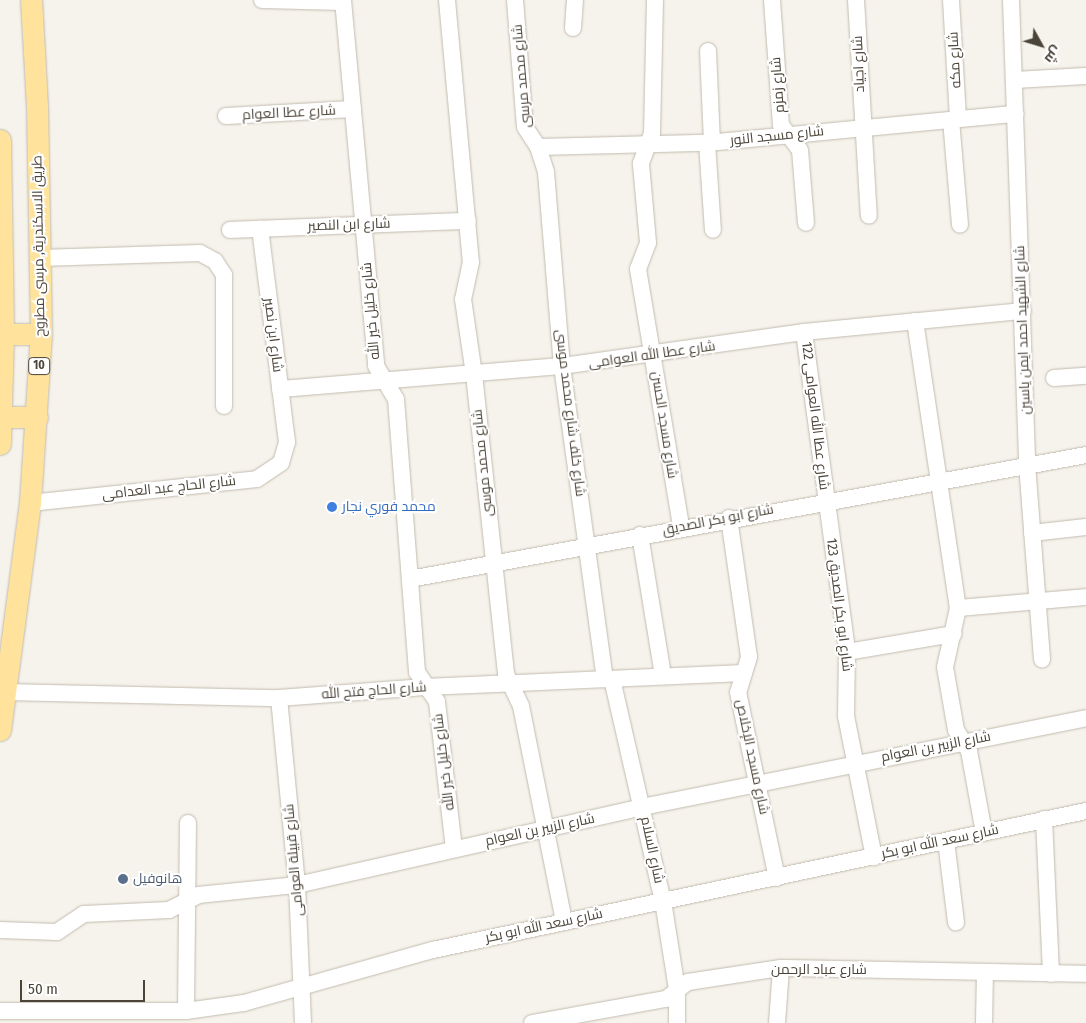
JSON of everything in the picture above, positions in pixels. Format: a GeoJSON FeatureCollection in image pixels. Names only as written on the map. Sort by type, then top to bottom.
{"type":"FeatureCollection","features":[{"type":"Feature","properties":{"kind":"main road","name":"طريق الاسكندرية, مرسى مطروح"},"geometry":{"type":"LineString","coordinates":[[0,730],[30,502],[41,334],[31,0]]}},
{"type":"Feature","properties":{"kind":"main road"},"geometry":{"type":"LineString","coordinates":[[0,140],[3,334],[0,444]]}},
{"type":"Feature","properties":{"kind":"main road"},"geometry":{"type":"LineString","coordinates":[[3,334],[41,334]]}},
{"type":"Feature","properties":{"kind":"main road"},"geometry":{"type":"LineString","coordinates":[[2,417],[37,417]]}},
{"type":"Feature","properties":{"kind":"street"},"geometry":{"type":"LineString","coordinates":[[262,0],[343,1]]}},
{"type":"Feature","properties":{"kind":"street","name":"شارع محمد موسى"},"geometry":{"type":"LineString","coordinates":[[447,0],[471,262],[463,299],[474,374],[493,564],[509,683],[522,706],[544,829],[564,921]]}},
{"type":"Feature","properties":{"kind":"street","name":"شارع محمد مرسى"},"geometry":{"type":"LineString","coordinates":[[515,0],[525,126],[538,147]]}},
{"type":"Feature","properties":{"kind":"street"},"geometry":{"type":"LineString","coordinates":[[573,28],[575,0]]}},
{"type":"Feature","properties":{"kind":"street","name":"شارع مسجد الحسن"},"geometry":{"type":"LineString","coordinates":[[654,0],[649,145],[641,164],[648,243],[638,269],[681,527]]}},
{"type":"Feature","properties":{"kind":"street","name":"شارع زمزم"},"geometry":{"type":"LineString","coordinates":[[772,0],[781,125],[786,136],[800,150],[806,222]]}},
{"type":"Feature","properties":{"kind":"street","name":"شارع اجياد"},"geometry":{"type":"LineString","coordinates":[[856,0],[861,128],[869,216]]}},
{"type":"Feature","properties":{"kind":"street","name":"شارع مكه"},"geometry":{"type":"LineString","coordinates":[[951,0],[954,120],[960,225]]}},
{"type":"Feature","properties":{"kind":"street","name":"شارع الشهيد احمد ايمن ياسين"},"geometry":{"type":"LineString","coordinates":[[1011,0],[1027,464],[1042,659]]}},
{"type":"Feature","properties":{"kind":"street","name":"شارع خليل خير الله"},"geometry":{"type":"LineString","coordinates":[[343,1],[376,366],[396,399],[417,672],[425,687],[437,702],[454,849]]}},
{"type":"Feature","properties":{"kind":"street"},"geometry":{"type":"LineString","coordinates":[[708,51],[713,230]]}},
{"type":"Feature","properties":{"kind":"street"},"geometry":{"type":"LineString","coordinates":[[1014,80],[1086,76]]}},
{"type":"Feature","properties":{"kind":"street","name":"شارع عطا العوام"},"geometry":{"type":"LineString","coordinates":[[226,116],[353,109]]}},
{"type":"Feature","properties":{"kind":"street","name":"شارع مسجد النور"},"geometry":{"type":"LineString","coordinates":[[538,147],[710,143],[1016,114]]}},
{"type":"Feature","properties":{"kind":"street","name":"شارع خلف شارع محمد موسى"},"geometry":{"type":"LineString","coordinates":[[538,147],[546,172],[562,366],[586,546],[609,679]]}},
{"type":"Feature","properties":{"kind":"street","name":"شارع ابن النصير"},"geometry":{"type":"LineString","coordinates":[[230,230],[468,221]]}},
{"type":"Feature","properties":{"kind":"street","name":"شارع ابن نصير"},"geometry":{"type":"LineString","coordinates":[[260,229],[287,442]]}},
{"type":"Feature","properties":{"kind":"street"},"geometry":{"type":"LineString","coordinates":[[40,258],[200,253],[215,261],[224,275],[224,406]]}},
{"type":"Feature","properties":{"kind":"street","name":"شارع عطا الله العوامى"},"geometry":{"type":"LineString","coordinates":[[280,389],[562,366],[652,356],[804,332],[1023,311]]}},
{"type":"Feature","properties":{"kind":"street"},"geometry":{"type":"LineString","coordinates":[[915,321],[958,608],[945,667],[956,730],[964,742],[984,832]]}},
{"type":"Feature","properties":{"kind":"street","name":"شارع عطا الله العوامى 122"},"geometry":{"type":"LineString","coordinates":[[804,332],[825,500]]}},
{"type":"Feature","properties":{"kind":"street"},"geometry":{"type":"LineString","coordinates":[[1054,378],[1086,376]]}},
{"type":"Feature","properties":{"kind":"street","name":"شارع الحاج عبد العدامى"},"geometry":{"type":"LineString","coordinates":[[30,502],[257,479],[281,463],[287,442]]}},
{"type":"Feature","properties":{"kind":"street","name":"شارع ابو بكر الصديق"},"geometry":{"type":"LineString","coordinates":[[410,579],[825,500],[1086,455]]}},
{"type":"Feature","properties":{"kind":"street","name":"شارع ابو بكر الصديق 123"},"geometry":{"type":"LineString","coordinates":[[825,500],[847,652],[846,716],[874,856]]}},
{"type":"Feature","properties":{"kind":"street","name":"شارع مسجد الإخلاص"},"geometry":{"type":"LineString","coordinates":[[729,518],[749,657],[738,692],[777,878]]}},
{"type":"Feature","properties":{"kind":"street"},"geometry":{"type":"LineString","coordinates":[[1032,533],[1086,527]]}},
{"type":"Feature","properties":{"kind":"street"},"geometry":{"type":"LineString","coordinates":[[640,535],[662,676]]}},
{"type":"Feature","properties":{"kind":"street"},"geometry":{"type":"LineString","coordinates":[[958,608],[1086,597]]}},
{"type":"Feature","properties":{"kind":"street"},"geometry":{"type":"LineString","coordinates":[[847,652],[953,634]]}},
{"type":"Feature","properties":{"kind":"street","name":"شارع الحاج فتح الله"},"geometry":{"type":"LineString","coordinates":[[5,692],[278,698],[425,687],[744,673]]}},
{"type":"Feature","properties":{"kind":"street","name":"شارع السلام"},"geometry":{"type":"LineString","coordinates":[[609,679],[642,807],[663,901],[677,989],[678,1023]]}},
{"type":"Feature","properties":{"kind":"street","name":"شارع قبيلة العوامى"},"geometry":{"type":"LineString","coordinates":[[278,698],[297,885],[303,987],[303,1023]]}},
{"type":"Feature","properties":{"kind":"street","name":"شارع الزبير بن العوام"},"geometry":{"type":"LineString","coordinates":[[0,930],[57,932],[78,915],[169,910],[198,895],[297,885],[642,807],[1086,718]]}},
{"type":"Feature","properties":{"kind":"street","name":"شارع سعد الله ابو بكر"},"geometry":{"type":"LineString","coordinates":[[0,1010],[186,1012],[244,1003],[303,987],[352,970],[564,921],[777,878],[1086,811]]}},
{"type":"Feature","properties":{"kind":"street"},"geometry":{"type":"LineString","coordinates":[[1044,819],[1050,974]]}},
{"type":"Feature","properties":{"kind":"street"},"geometry":{"type":"LineString","coordinates":[[186,1012],[184,901],[188,823]]}},
{"type":"Feature","properties":{"kind":"street"},"geometry":{"type":"LineString","coordinates":[[946,841],[956,922]]}},
{"type":"Feature","properties":{"kind":"street"},"geometry":{"type":"LineString","coordinates":[[777,1023],[781,968]]}},
{"type":"Feature","properties":{"kind":"street","name":"شارع عباد الرحمن"},"geometry":{"type":"LineString","coordinates":[[532,1023],[666,1000],[677,989],[688,982],[781,968],[1086,974]]}},
{"type":"Feature","properties":{"kind":"street"},"geometry":{"type":"LineString","coordinates":[[984,1023],[985,972]]}},
{"type":"Feature","properties":{"kind":"place","name":"محمد فوري نجار"},"geometry":{"type":"Point","coordinates":[332,507]}},
{"type":"Feature","properties":{"kind":"place","name":"هانوفيل"},"geometry":{"type":"Point","coordinates":[123,879]}}]}
